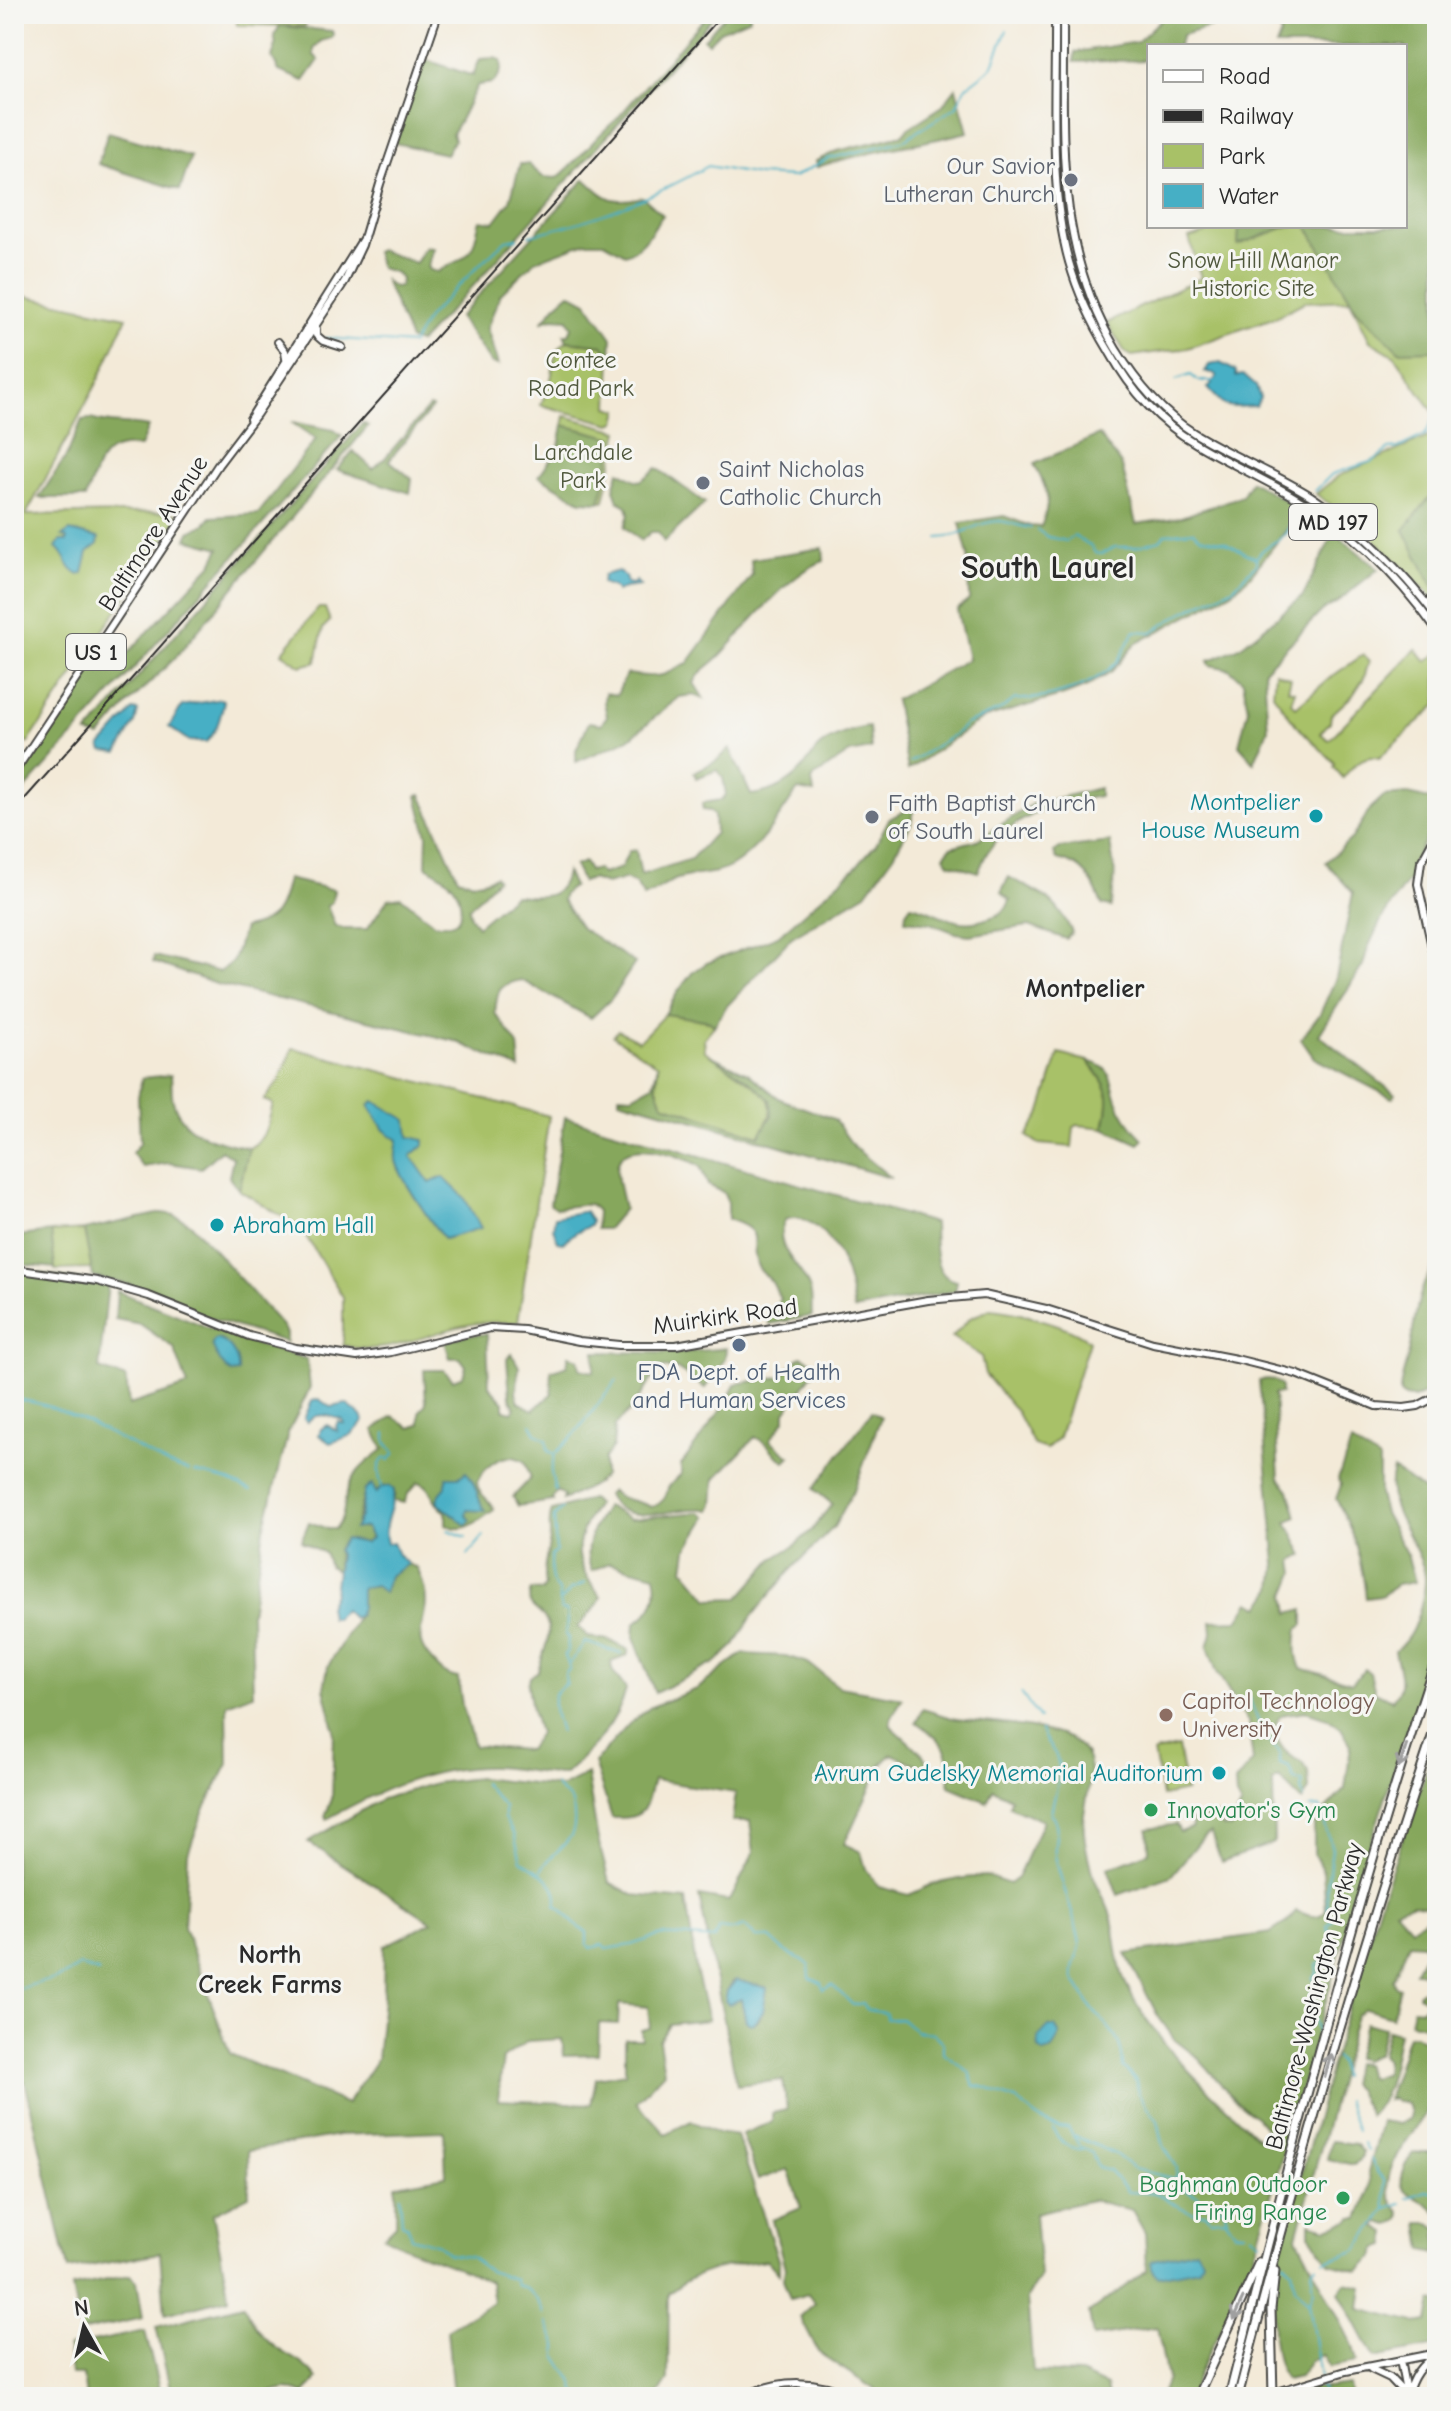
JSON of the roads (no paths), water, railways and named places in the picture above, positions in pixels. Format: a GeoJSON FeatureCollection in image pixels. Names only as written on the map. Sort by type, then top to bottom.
{"type":"FeatureCollection","features":[{"type":"Feature","properties":{"kind":"highway","name":"Baltimore-Washington Parkway"},"geometry":{"type":"LineString","coordinates":[[1229,2397],[1371,1860],[1437,1656]]}},
{"type":"Feature","properties":{"kind":"highway","name":"Baltimore-Washington Parkway"},"geometry":{"type":"LineString","coordinates":[[1238,2397],[1347,2001],[1437,1722]]}},
{"type":"Feature","properties":{"kind":"highway"},"geometry":{"type":"LineString","coordinates":[[1197,2397],[1253,2277],[1276,2210]]}},
{"type":"Feature","properties":{"kind":"highway"},"geometry":{"type":"LineString","coordinates":[[1274,2395],[1271,2309],[1281,2233]]}},
{"type":"Feature","properties":{"kind":"main road","name":"Baltimore Avenue"},"geometry":{"type":"LineString","coordinates":[[242,432],[345,281],[362,245],[438,14]]}},
{"type":"Feature","properties":{"kind":"main road","name":"MD 197"},"geometry":{"type":"LineString","coordinates":[[1055,14],[1058,195],[1070,265],[1087,313],[1125,378],[1157,415],[1187,438],[1305,503],[1359,543],[1399,581],[1437,631]]}},
{"type":"Feature","properties":{"kind":"main road","name":"MD 197"},"geometry":{"type":"LineString","coordinates":[[1063,14],[1066,200],[1075,250],[1087,289],[1116,349],[1150,396],[1183,426],[1305,493],[1352,525],[1396,567],[1437,617]]}},
{"type":"Feature","properties":{"kind":"main road","name":"Baltimore Avenue"},"geometry":{"type":"LineString","coordinates":[[14,773],[242,432],[364,237]]}},
{"type":"Feature","properties":{"kind":"main road"},"geometry":{"type":"LineString","coordinates":[[345,281],[350,261]]}},
{"type":"Feature","properties":{"kind":"main road"},"geometry":{"type":"LineString","coordinates":[[328,307],[316,335],[323,341],[342,347]]}},
{"type":"Feature","properties":{"kind":"main road"},"geometry":{"type":"LineString","coordinates":[[278,342],[285,351],[286,359]]}},
{"type":"Feature","properties":{"kind":"main road"},"geometry":{"type":"LineString","coordinates":[[1225,450],[1227,455],[1245,465],[1248,472]]}},
{"type":"Feature","properties":{"kind":"main road"},"geometry":{"type":"LineString","coordinates":[[1437,833],[1421,862],[1418,884],[1437,969]]}},
{"type":"Feature","properties":{"kind":"main road","name":"Muirkirk Road"},"geometry":{"type":"LineString","coordinates":[[14,1269],[98,1281],[158,1299],[235,1332],[296,1348],[349,1357],[377,1355],[490,1328],[524,1330],[619,1345],[676,1345],[914,1302],[958,1295],[984,1295],[1046,1309],[1153,1343],[1289,1372],[1376,1406],[1418,1406],[1437,1396]]}},
{"type":"Feature","properties":{"kind":"main road"},"geometry":{"type":"LineString","coordinates":[[1261,2397],[1360,2368],[1437,2354]]}},
{"type":"Feature","properties":{"kind":"main road"},"geometry":{"type":"LineString","coordinates":[[1407,2396],[1415,2374],[1437,2354]]}},
{"type":"Feature","properties":{"kind":"main road"},"geometry":{"type":"LineString","coordinates":[[1400,2360],[1407,2396]]}},
{"type":"Feature","properties":{"kind":"main road"},"geometry":{"type":"LineString","coordinates":[[1360,2368],[1381,2372],[1407,2396]]}},
{"type":"Feature","properties":{"kind":"main road"},"geometry":{"type":"LineString","coordinates":[[743,2397],[770,2386],[797,2382],[832,2387],[854,2397]]}},
{"type":"Feature","properties":{"kind":"water"},"geometry":{"type":"Polygon","coordinates":[[[1220,363],[1256,386],[1260,398],[1256,406],[1228,406],[1208,388],[1217,376],[1205,372],[1209,365],[1220,363]]]}},
{"type":"Feature","properties":{"kind":"water"},"geometry":{"type":"Polygon","coordinates":[[[70,531],[99,538],[98,544],[88,552],[83,573],[79,575],[56,547],[60,541],[67,541],[62,536],[70,531]]]}},
{"type":"Feature","properties":{"kind":"water"},"geometry":{"type":"Polygon","coordinates":[[[618,571],[627,583],[636,581],[640,586],[617,592],[602,583],[603,575],[618,571]]]}},
{"type":"Feature","properties":{"kind":"water"},"geometry":{"type":"Polygon","coordinates":[[[224,701],[218,723],[206,742],[189,741],[169,727],[182,706],[224,701]]]}},
{"type":"Feature","properties":{"kind":"water"},"geometry":{"type":"Polygon","coordinates":[[[133,710],[138,711],[135,723],[118,753],[103,751],[101,746],[133,710]]]}},
{"type":"Feature","properties":{"kind":"water"},"geometry":{"type":"Polygon","coordinates":[[[374,1101],[407,1120],[409,1137],[424,1140],[424,1145],[411,1156],[430,1183],[443,1177],[464,1197],[481,1228],[444,1239],[403,1177],[396,1160],[398,1140],[384,1130],[369,1105],[374,1101]]]}},
{"type":"Feature","properties":{"kind":"water"},"geometry":{"type":"Polygon","coordinates":[[[585,1211],[591,1221],[590,1226],[563,1243],[558,1242],[553,1228],[555,1217],[585,1211]]]}},
{"type":"Feature","properties":{"kind":"water"},"geometry":{"type":"Polygon","coordinates":[[[216,1339],[226,1343],[233,1351],[238,1372],[231,1373],[219,1360],[212,1343],[216,1339]]]}},
{"type":"Feature","properties":{"kind":"water"},"geometry":{"type":"Polygon","coordinates":[[[319,1399],[330,1407],[346,1404],[364,1421],[352,1435],[330,1443],[319,1435],[321,1429],[327,1425],[337,1431],[336,1425],[339,1422],[344,1424],[343,1420],[324,1415],[315,1416],[307,1422],[304,1419],[312,1401],[319,1399]]]}},
{"type":"Feature","properties":{"kind":"water"},"geometry":{"type":"Polygon","coordinates":[[[466,1472],[485,1511],[467,1510],[466,1515],[471,1520],[466,1525],[437,1499],[446,1487],[446,1477],[459,1477],[466,1472]]]}},
{"type":"Feature","properties":{"kind":"water"},"geometry":{"type":"Polygon","coordinates":[[[372,1484],[376,1493],[382,1487],[389,1486],[394,1490],[387,1522],[387,1543],[393,1543],[398,1555],[408,1564],[389,1576],[383,1593],[375,1585],[361,1588],[358,1616],[352,1618],[344,1610],[335,1618],[330,1618],[328,1606],[334,1593],[337,1550],[345,1539],[365,1543],[371,1538],[366,1527],[354,1529],[360,1517],[365,1490],[372,1484]]]}},
{"type":"Feature","properties":{"kind":"water"},"geometry":{"type":"Polygon","coordinates":[[[736,1980],[767,1988],[763,2012],[754,2023],[746,2021],[741,1999],[729,2004],[725,2001],[727,1991],[736,1980]]]}},
{"type":"Feature","properties":{"kind":"water"},"geometry":{"type":"Polygon","coordinates":[[[1048,2027],[1055,2027],[1060,2035],[1052,2050],[1044,2053],[1039,2049],[1038,2038],[1048,2027]]]}},
{"type":"Feature","properties":{"kind":"water"},"geometry":{"type":"Polygon","coordinates":[[[1196,2249],[1202,2259],[1199,2268],[1158,2276],[1153,2272],[1151,2262],[1154,2260],[1196,2249]]]}},
{"type":"Feature","properties":{"kind":"waterway"},"geometry":{"type":"LineString","coordinates":[[1011,20],[1013,14]]}},
{"type":"Feature","properties":{"kind":"waterway"},"geometry":{"type":"LineString","coordinates":[[529,235],[621,208],[708,166],[758,175],[794,177],[827,159],[902,141],[956,107],[966,87],[992,67],[1007,30]]}},
{"type":"Feature","properties":{"kind":"waterway"},"geometry":{"type":"LineString","coordinates":[[325,338],[412,344],[428,317],[479,265],[506,240],[517,238]]}},
{"type":"Feature","properties":{"kind":"waterway"},"geometry":{"type":"LineString","coordinates":[[1176,380],[1191,375],[1198,381],[1214,381]]}},
{"type":"Feature","properties":{"kind":"waterway"},"geometry":{"type":"LineString","coordinates":[[1315,491],[1332,474],[1373,461],[1389,449],[1425,435],[1437,412]]}},
{"type":"Feature","properties":{"kind":"waterway"},"geometry":{"type":"LineString","coordinates":[[1037,530],[1048,537],[1066,541],[1074,536],[1091,546],[1095,553],[1102,554],[1115,547],[1135,547],[1160,540],[1165,534],[1193,531],[1200,537],[1224,542],[1256,558],[1287,532],[1293,514],[1300,509]]}},
{"type":"Feature","properties":{"kind":"waterway"},"geometry":{"type":"LineString","coordinates":[[938,538],[1000,521],[1031,528]]}},
{"type":"Feature","properties":{"kind":"waterway"},"geometry":{"type":"LineString","coordinates":[[910,762],[966,724],[1000,710],[1015,699],[1055,695],[1095,679],[1115,664],[1135,631],[1152,632],[1180,614],[1233,588],[1256,564],[1256,558]]}},
{"type":"Feature","properties":{"kind":"waterway"},"geometry":{"type":"LineString","coordinates":[[555,1454],[575,1434],[617,1380]]}},
{"type":"Feature","properties":{"kind":"waterway"},"geometry":{"type":"LineString","coordinates":[[14,1399],[62,1411],[168,1464],[189,1471]]}},
{"type":"Feature","properties":{"kind":"waterway"},"geometry":{"type":"LineString","coordinates":[[531,1424],[536,1433],[547,1440],[548,1451],[555,1454],[551,1472],[555,1491]]}},
{"type":"Feature","properties":{"kind":"waterway"},"geometry":{"type":"LineString","coordinates":[[382,1487],[380,1464],[395,1453],[386,1442],[386,1433]]}},
{"type":"Feature","properties":{"kind":"waterway"},"geometry":{"type":"LineString","coordinates":[[194,1472],[229,1481],[251,1491]]}},
{"type":"Feature","properties":{"kind":"waterway"},"geometry":{"type":"LineString","coordinates":[[560,1732],[554,1694],[566,1683],[565,1674],[570,1668],[564,1654],[567,1653],[568,1637],[565,1634],[568,1622],[567,1611],[561,1610],[559,1591],[552,1580],[551,1556],[556,1551],[554,1517],[562,1509]]}},
{"type":"Feature","properties":{"kind":"waterway"},"geometry":{"type":"LineString","coordinates":[[448,1530],[466,1537]]}},
{"type":"Feature","properties":{"kind":"waterway"},"geometry":{"type":"LineString","coordinates":[[468,1555],[484,1536]]}},
{"type":"Feature","properties":{"kind":"waterway"},"geometry":{"type":"LineString","coordinates":[[562,1600],[571,1590],[585,1583]]}},
{"type":"Feature","properties":{"kind":"waterway"},"geometry":{"type":"LineString","coordinates":[[569,1665],[585,1642],[621,1654]]}},
{"type":"Feature","properties":{"kind":"waterway"},"geometry":{"type":"LineString","coordinates":[[1021,1693],[1039,1719]]}},
{"type":"Feature","properties":{"kind":"waterway"},"geometry":{"type":"LineString","coordinates":[[1249,1698],[1263,1733],[1280,1753],[1280,1764],[1289,1767],[1294,1780],[1303,1782],[1301,1789],[1304,1799]]}},
{"type":"Feature","properties":{"kind":"waterway"},"geometry":{"type":"LineString","coordinates":[[1041,1730],[1059,1766],[1051,1814],[1057,1828],[1055,1855],[1080,1944],[1073,1967],[1074,1977],[1088,2003],[1119,2043],[1123,2067],[1136,2080],[1139,2095],[1158,2121],[1164,2147],[1177,2167],[1176,2179]]}},
{"type":"Feature","properties":{"kind":"waterway"},"geometry":{"type":"LineString","coordinates":[[483,1783],[504,1807],[504,1818],[514,1835],[521,1860],[552,1884],[557,1898],[556,1906],[576,1926],[587,1932],[587,1943],[591,1948],[631,1945],[662,1935],[714,1939],[719,1928],[732,1930],[745,1926],[756,1937],[770,1938],[783,1950],[802,1960],[809,1966],[810,1978],[821,1983],[823,1990],[832,1985],[853,2005],[863,2003],[867,2010],[886,2013],[887,2019],[901,2019],[917,2031],[933,2033],[943,2043],[943,2053],[969,2072],[974,2086],[1016,2099],[1039,2119],[1068,2128],[1080,2146],[1092,2153],[1098,2168],[1110,2171],[1128,2192],[1157,2195],[1190,2211],[1206,2213],[1211,2219],[1225,2218],[1235,2232],[1245,2232]]}},
{"type":"Feature","properties":{"kind":"waterway"},"geometry":{"type":"LineString","coordinates":[[541,1870],[567,1841],[574,1827],[571,1800],[555,1785]]}},
{"type":"Feature","properties":{"kind":"waterway"},"geometry":{"type":"LineString","coordinates":[[1310,1808],[1320,1807],[1332,1849],[1327,1886],[1328,1909],[1333,1919],[1327,1926],[1331,1935],[1326,1960],[1317,1965],[1318,1973],[1313,1978],[1317,1986],[1311,1994],[1315,2001],[1312,2011],[1318,2036]]}},
{"type":"Feature","properties":{"kind":"waterway"},"geometry":{"type":"LineString","coordinates":[[14,1991],[65,1975],[79,1966],[99,1972]]}},
{"type":"Feature","properties":{"kind":"waterway"},"geometry":{"type":"LineString","coordinates":[[1335,2057],[1340,2063],[1342,2077]]}},
{"type":"Feature","properties":{"kind":"waterway"},"geometry":{"type":"LineString","coordinates":[[1346,2100],[1357,2131]]}},
{"type":"Feature","properties":{"kind":"waterway"},"geometry":{"type":"LineString","coordinates":[[1053,2129],[1065,2144],[1082,2149]]}},
{"type":"Feature","properties":{"kind":"waterway"},"geometry":{"type":"LineString","coordinates":[[1075,2136],[1115,2154],[1134,2169],[1176,2179],[1186,2190],[1198,2196],[1204,2205],[1224,2208],[1227,2219]]}},
{"type":"Feature","properties":{"kind":"waterway"},"geometry":{"type":"LineString","coordinates":[[1363,2143],[1367,2151]]}},
{"type":"Feature","properties":{"kind":"waterway"},"geometry":{"type":"LineString","coordinates":[[1324,2261],[1356,2251],[1386,2209],[1385,2181],[1371,2159]]}},
{"type":"Feature","properties":{"kind":"waterway"},"geometry":{"type":"LineString","coordinates":[[1407,2198],[1426,2191],[1437,2193]]}},
{"type":"Feature","properties":{"kind":"waterway"},"geometry":{"type":"LineString","coordinates":[[400,2196],[402,2223],[408,2226],[411,2237],[439,2245],[448,2254],[470,2257],[489,2271],[514,2279],[516,2285],[534,2296],[544,2314]]}},
{"type":"Feature","properties":{"kind":"waterway"},"geometry":{"type":"LineString","coordinates":[[1387,2209],[1401,2204]]}},
{"type":"Feature","properties":{"kind":"waterway"},"geometry":{"type":"LineString","coordinates":[[1251,2234],[1260,2241]]}},
{"type":"Feature","properties":{"kind":"waterway"},"geometry":{"type":"LineString","coordinates":[[1283,2261],[1292,2270],[1295,2287],[1309,2303],[1320,2377]]}},
{"type":"Feature","properties":{"kind":"waterway"},"geometry":{"type":"LineString","coordinates":[[1309,2303],[1314,2290],[1311,2270],[1316,2265]]}},
{"type":"Feature","properties":{"kind":"waterway"},"geometry":{"type":"LineString","coordinates":[[547,2323],[557,2345],[557,2357],[572,2380],[577,2397]]}},
{"type":"Feature","properties":{"kind":"waterway"},"geometry":{"type":"LineString","coordinates":[[1320,2383],[1325,2397]]}},
{"type":"Feature","properties":{"kind":"railway"},"geometry":{"type":"LineString","coordinates":[[14,811],[723,14]]}},
{"type":"Feature","properties":{"kind":"place","name":"Our Savior Lutheran Church"},"geometry":{"type":"Point","coordinates":[1071,180]}},
{"type":"Feature","properties":{"kind":"place","name":"Saint Nicholas Catholic Church"},"geometry":{"type":"Point","coordinates":[703,483]}},
{"type":"Feature","properties":{"kind":"place","name":"Montpelier House Museum"},"geometry":{"type":"Point","coordinates":[1316,816]}},
{"type":"Feature","properties":{"kind":"place","name":"Faith Baptist Church of South Laurel"},"geometry":{"type":"Point","coordinates":[872,817]}},
{"type":"Feature","properties":{"kind":"place","name":"Abraham Hall"},"geometry":{"type":"Point","coordinates":[217,1225]}},
{"type":"Feature","properties":{"kind":"place","name":"FDA Dept. of Health and Human Services"},"geometry":{"type":"Point","coordinates":[739,1345]}},
{"type":"Feature","properties":{"kind":"place","name":"Capitol Technology University"},"geometry":{"type":"Point","coordinates":[1166,1715]}},
{"type":"Feature","properties":{"kind":"place","name":"Avrum Gudelsky Memorial Auditorium"},"geometry":{"type":"Point","coordinates":[1219,1773]}},
{"type":"Feature","properties":{"kind":"place","name":"Innovator's Gym"},"geometry":{"type":"Point","coordinates":[1151,1810]}},
{"type":"Feature","properties":{"kind":"place","name":"Baghman Outdoor Firing Range"},"geometry":{"type":"Point","coordinates":[1343,2198]}},
{"type":"Feature","properties":{"kind":"district","name":"South Laurel"},"geometry":{"type":"Point","coordinates":[1048,567]}},
{"type":"Feature","properties":{"kind":"district","name":"Montpelier"},"geometry":{"type":"Point","coordinates":[1085,988]}},
{"type":"Feature","properties":{"kind":"district","name":"North Creek Farms"},"geometry":{"type":"Point","coordinates":[270,1969]}},
{"type":"Feature","properties":{"kind":"park label","name":"Snow Hill Manor Historic Site"},"geometry":{"type":"Point","coordinates":[1253,274]}},
{"type":"Feature","properties":{"kind":"park label","name":"Contee Road Park"},"geometry":{"type":"Point","coordinates":[581,374]}},
{"type":"Feature","properties":{"kind":"park label","name":"Larchdale Park"},"geometry":{"type":"Point","coordinates":[583,466]}}]}
